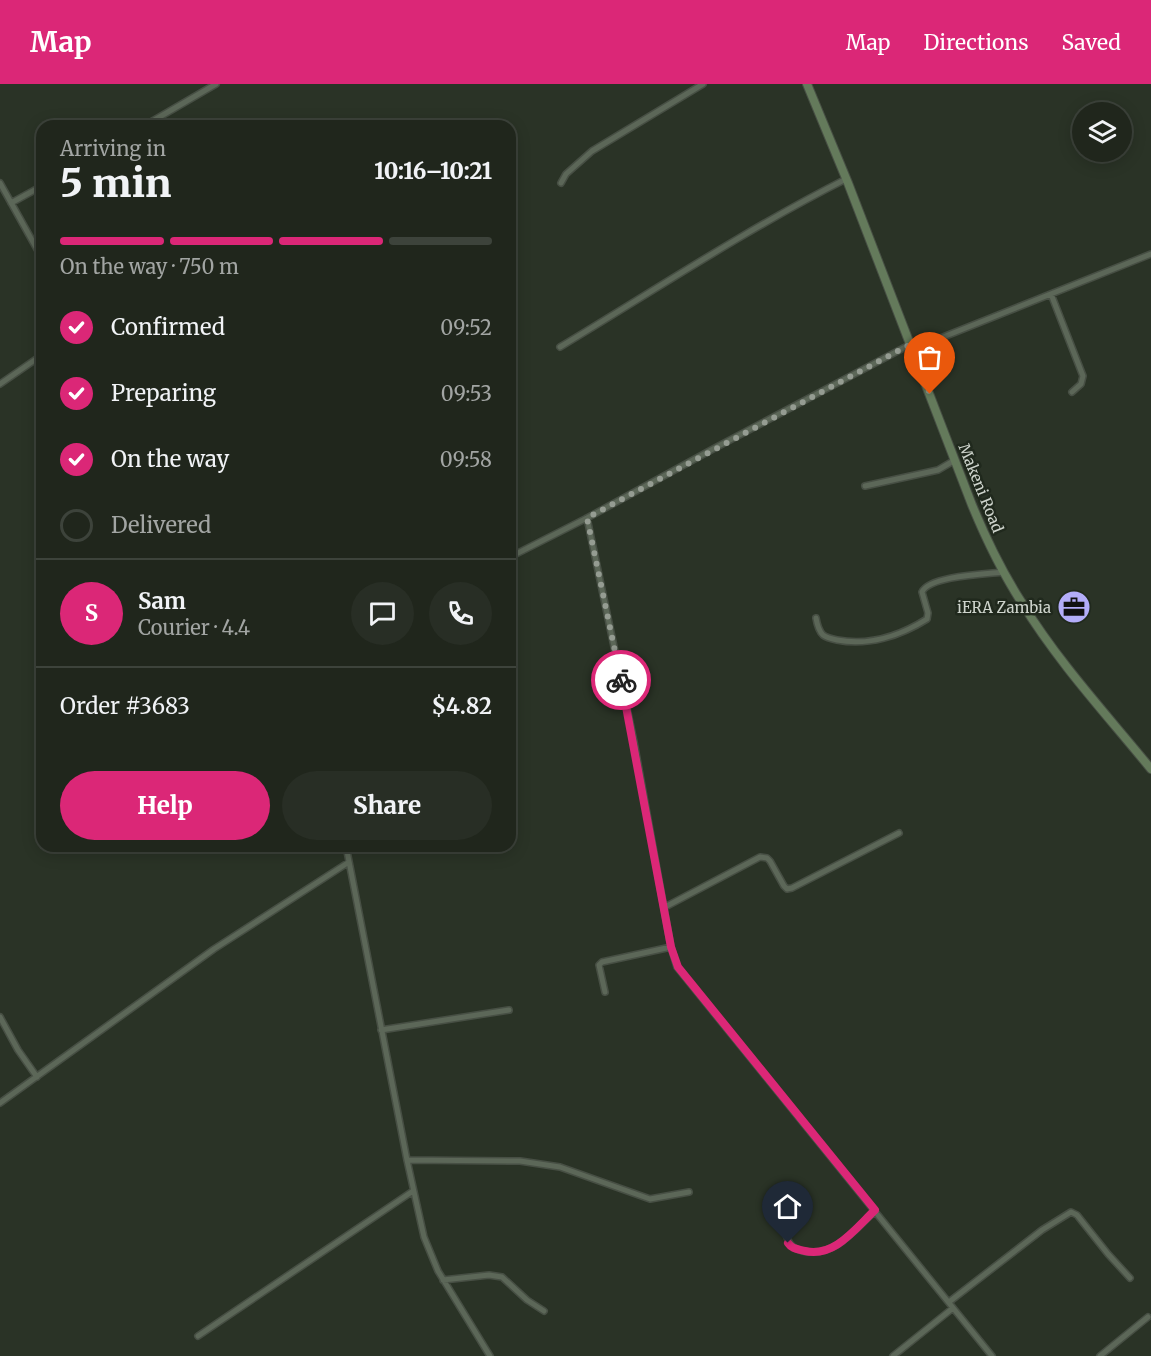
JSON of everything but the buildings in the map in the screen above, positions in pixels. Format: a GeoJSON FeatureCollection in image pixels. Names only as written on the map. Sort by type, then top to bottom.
{"type":"FeatureCollection","features":[{"type":"Feature","properties":{"kind":"main road","name":"Makeni Road"},"geometry":{"type":"LineString","coordinates":[[807,84],[846,178],[987,541],[1023,605],[1048,640],[1151,769]]}},
{"type":"Feature","properties":{"kind":"street"},"geometry":{"type":"LineString","coordinates":[[154,120],[216,84]]}},
{"type":"Feature","properties":{"kind":"street"},"geometry":{"type":"LineString","coordinates":[[561,183],[567,174],[592,152],[703,84]]}},
{"type":"Feature","properties":{"kind":"street"},"geometry":{"type":"LineString","coordinates":[[560,347],[719,249],[846,178]]}},
{"type":"Feature","properties":{"kind":"street"},"geometry":{"type":"LineString","coordinates":[[0,183],[36,247]]}},
{"type":"Feature","properties":{"kind":"street"},"geometry":{"type":"LineString","coordinates":[[12,203],[36,189]]}},
{"type":"Feature","properties":{"kind":"street"},"geometry":{"type":"LineString","coordinates":[[516,554],[587,518],[723,443],[912,346],[1151,254]]}},
{"type":"Feature","properties":{"kind":"street"},"geometry":{"type":"LineString","coordinates":[[1051,294],[1083,376],[1081,384],[1072,392]]}},
{"type":"Feature","properties":{"kind":"street"},"geometry":{"type":"LineString","coordinates":[[0,384],[36,359]]}},
{"type":"Feature","properties":{"kind":"street"},"geometry":{"type":"LineString","coordinates":[[865,486],[938,470],[955,460]]}},
{"type":"Feature","properties":{"kind":"street"},"geometry":{"type":"LineString","coordinates":[[587,518],[634,742],[671,947],[678,967],[992,1356]]}},
{"type":"Feature","properties":{"kind":"street"},"geometry":{"type":"LineString","coordinates":[[816,618],[820,631],[829,638],[860,643],[882,639],[927,619],[928,613],[922,592],[931,583],[944,579],[1003,572]]}},
{"type":"Feature","properties":{"kind":"street"},"geometry":{"type":"LineString","coordinates":[[665,907],[764,857],[770,861],[784,886],[787,889],[792,888],[899,833]]}},
{"type":"Feature","properties":{"kind":"street"},"geometry":{"type":"LineString","coordinates":[[346,852],[424,1237],[443,1280],[490,1356]]}},
{"type":"Feature","properties":{"kind":"street"},"geometry":{"type":"LineString","coordinates":[[0,1103],[214,949],[349,862]]}},
{"type":"Feature","properties":{"kind":"street"},"geometry":{"type":"LineString","coordinates":[[605,992],[599,965],[602,962],[671,947]]}},
{"type":"Feature","properties":{"kind":"street"},"geometry":{"type":"LineString","coordinates":[[381,1030],[509,1010]]}},
{"type":"Feature","properties":{"kind":"street"},"geometry":{"type":"LineString","coordinates":[[0,1017],[18,1050],[37,1077]]}},
{"type":"Feature","properties":{"kind":"street"},"geometry":{"type":"LineString","coordinates":[[407,1160],[520,1161],[560,1167],[650,1199],[689,1192]]}},
{"type":"Feature","properties":{"kind":"street"},"geometry":{"type":"LineString","coordinates":[[198,1336],[413,1191]]}},
{"type":"Feature","properties":{"kind":"street"},"geometry":{"type":"LineString","coordinates":[[785,1232],[788,1243],[794,1249],[813,1253],[827,1251],[875,1210]]}},
{"type":"Feature","properties":{"kind":"street"},"geometry":{"type":"LineString","coordinates":[[893,1356],[1042,1230],[1071,1212],[1077,1215],[1130,1278]]}},
{"type":"Feature","properties":{"kind":"street"},"geometry":{"type":"LineString","coordinates":[[443,1280],[489,1275],[502,1277],[527,1300],[544,1311]]}},
{"type":"Feature","properties":{"kind":"street"},"geometry":{"type":"LineString","coordinates":[[1100,1356],[1148,1317]]}},
{"type":"Feature","properties":{"kind":"way so far"},"geometry":{"type":"LineString","coordinates":[[621,680],[587,518],[911,344],[930,394]]}},
{"type":"Feature","properties":{"kind":"place","name":"iERA Zambia"},"geometry":{"type":"Point","coordinates":[1074,607]}},
{"type":"Feature","properties":{"kind":"route"},"geometry":{"type":"LineString","coordinates":[[621,680],[642,781],[673,957],[678,967],[875,1210],[827,1251],[813,1253],[794,1249],[788,1243]]}}]}
